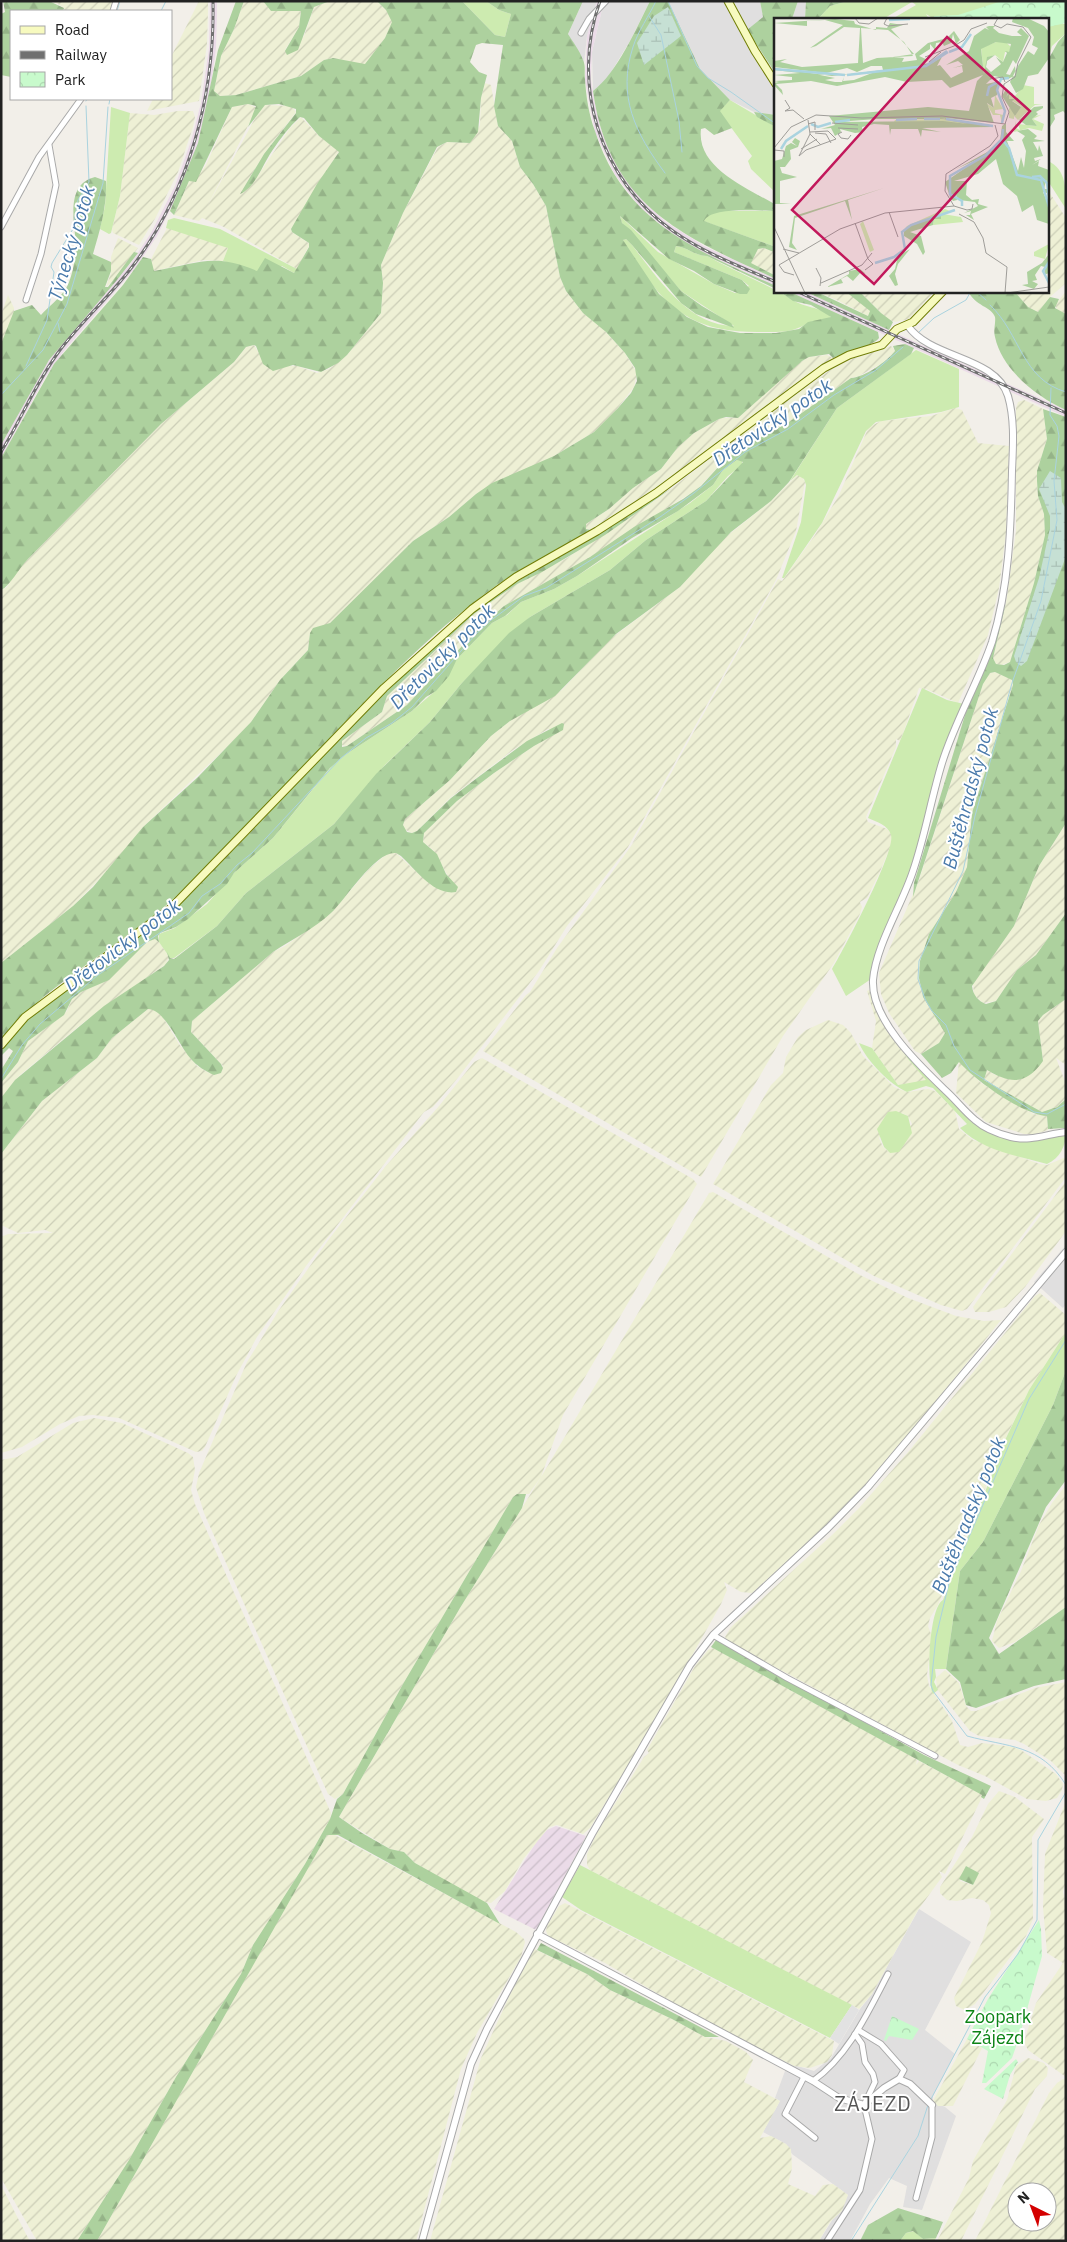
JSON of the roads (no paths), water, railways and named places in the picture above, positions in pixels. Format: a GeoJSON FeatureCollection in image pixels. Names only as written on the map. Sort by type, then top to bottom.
{"type":"FeatureCollection","features":[{"type":"Feature","properties":{"kind":"main road"},"geometry":{"type":"LineString","coordinates":[[731,2],[752,47],[774,81]]}},
{"type":"Feature","properties":{"kind":"main road"},"geometry":{"type":"LineString","coordinates":[[1,1045],[25,1017],[171,908],[384,688],[472,609],[516,577],[597,531],[656,493],[824,368],[849,354],[882,345],[897,329],[908,326],[942,292]]}},
{"type":"Feature","properties":{"kind":"street"},"geometry":{"type":"LineString","coordinates":[[581,33],[589,19],[606,1]]}},
{"type":"Feature","properties":{"kind":"street"},"geometry":{"type":"LineString","coordinates":[[1,227],[25,181],[80,100]]}},
{"type":"Feature","properties":{"kind":"street"},"geometry":{"type":"LineString","coordinates":[[26,300],[41,254],[56,185],[49,144]]}},
{"type":"Feature","properties":{"kind":"street"},"geometry":{"type":"LineString","coordinates":[[908,326],[923,342],[988,372],[1002,382],[1009,400],[1012,422],[1012,514],[1005,581],[992,640],[942,762],[913,871],[878,957],[873,994],[883,1015],[903,1045],[929,1076],[976,1121],[994,1131],[1012,1137],[1032,1139],[1066,1132]]}},
{"type":"Feature","properties":{"kind":"street"},"geometry":{"type":"LineString","coordinates":[[422,2241],[471,2064],[592,1834],[690,1666],[713,1636],[828,1528],[868,1487],[1066,1252]]}},
{"type":"Feature","properties":{"kind":"street"},"geometry":{"type":"LineString","coordinates":[[713,1636],[787,1678],[935,1756]]}},
{"type":"Feature","properties":{"kind":"street"},"geometry":{"type":"LineString","coordinates":[[538,1934],[804,2078],[813,2081],[839,2098],[864,2105]]}},
{"type":"Feature","properties":{"kind":"street"},"geometry":{"type":"LineString","coordinates":[[813,2081],[832,2064],[856,2032],[888,1974]]}},
{"type":"Feature","properties":{"kind":"street"},"geometry":{"type":"LineString","coordinates":[[856,2032],[880,2044],[904,2070],[899,2079],[884,2088],[864,2105]]}},
{"type":"Feature","properties":{"kind":"street"},"geometry":{"type":"LineString","coordinates":[[827,2241],[860,2190],[872,2139],[864,2105],[875,2082],[874,2074],[865,2062],[862,2044],[856,2032]]}},
{"type":"Feature","properties":{"kind":"street"},"geometry":{"type":"LineString","coordinates":[[804,2078],[785,2114],[815,2138]]}},
{"type":"Feature","properties":{"kind":"street"},"geometry":{"type":"LineString","coordinates":[[899,2079],[910,2084],[930,2103],[932,2137],[916,2198]]}},
{"type":"Feature","properties":{"kind":"waterway"},"geometry":{"type":"LineString","coordinates":[[117,10],[120,1]]}},
{"type":"Feature","properties":{"kind":"waterway","name":"Týnecký potok"},"geometry":{"type":"LineString","coordinates":[[162,10],[166,1]]}},
{"type":"Feature","properties":{"kind":"waterway"},"geometry":{"type":"LineString","coordinates":[[656,1],[635,41],[627,82],[628,98],[637,128],[665,173]]}},
{"type":"Feature","properties":{"kind":"waterway"},"geometry":{"type":"LineString","coordinates":[[668,1],[697,66],[708,78],[774,123]]}},
{"type":"Feature","properties":{"kind":"waterway"},"geometry":{"type":"LineString","coordinates":[[649,16],[661,35],[679,121],[682,152]]}},
{"type":"Feature","properties":{"kind":"waterway","name":"Týnecký potok"},"geometry":{"type":"LineString","coordinates":[[109,104],[110,100]]}},
{"type":"Feature","properties":{"kind":"waterway"},"geometry":{"type":"LineString","coordinates":[[26,366],[47,320],[54,272],[51,267],[52,263],[73,229],[78,200],[89,182],[86,106]]}},
{"type":"Feature","properties":{"kind":"waterway","name":"Týnecký potok"},"geometry":{"type":"LineString","coordinates":[[1,395],[43,350],[67,304],[103,183],[108,107]]}},
{"type":"Feature","properties":{"kind":"waterway","name":"Dřetovický potok"},"geometry":{"type":"LineString","coordinates":[[918,333],[934,318],[966,300],[970,292]]}},
{"type":"Feature","properties":{"kind":"waterway"},"geometry":{"type":"LineString","coordinates":[[977,292],[986,300]]}},
{"type":"Feature","properties":{"kind":"waterway"},"geometry":{"type":"LineString","coordinates":[[990,305],[1009,329],[1030,366],[1051,386],[1066,392]]}},
{"type":"Feature","properties":{"kind":"waterway","name":"Týnecký potok"},"geometry":{"type":"LineString","coordinates":[[58,323],[60,332]]}},
{"type":"Feature","properties":{"kind":"waterway","name":"Dřetovický potok"},"geometry":{"type":"LineString","coordinates":[[1,1079],[22,1045],[40,1024],[98,975],[189,913],[202,896],[220,884],[237,865],[252,853],[341,758],[366,738],[392,723],[412,707],[475,635],[490,621],[524,596],[546,588],[660,517],[694,493],[745,452],[788,429],[834,395],[876,370],[903,347]]}},
{"type":"Feature","properties":{"kind":"waterway","name":"Buštěhradský potok"},"geometry":{"type":"LineString","coordinates":[[1051,388],[1050,415],[1057,426],[1059,436],[1054,481],[1057,520],[1041,601],[1012,683],[975,816],[963,871],[919,961],[918,979],[925,999],[932,1011],[946,1025],[954,1046],[970,1070],[1034,1112],[1047,1114],[1066,1104]]}},
{"type":"Feature","properties":{"kind":"waterway","name":"Buštěhradský potok"},"geometry":{"type":"LineString","coordinates":[[1066,1340],[1029,1399],[949,1583],[936,1637],[931,1685],[933,1691],[967,1736],[1022,1749],[1034,1754],[1046,1762],[1066,1785]]}},
{"type":"Feature","properties":{"kind":"waterway","name":"Buštěhradský potok"},"geometry":{"type":"LineString","coordinates":[[931,2099],[985,1997],[1018,1954],[1037,1920],[1038,1840],[1066,1792]]}},
{"type":"Feature","properties":{"kind":"waterway","name":"Buštěhradský potok"},"geometry":{"type":"LineString","coordinates":[[851,2241],[918,2136],[928,2105]]}},
{"type":"Feature","properties":{"kind":"railway"},"geometry":{"type":"LineString","coordinates":[[1,452],[51,362],[68,339],[132,267],[152,238],[169,207],[195,141],[203,107],[209,72],[213,1]]}},
{"type":"Feature","properties":{"kind":"railway"},"geometry":{"type":"LineString","coordinates":[[600,1],[592,33],[588,65],[591,97],[598,128],[610,158],[627,185],[648,210],[673,231],[723,259],[774,281]]}},
{"type":"Feature","properties":{"kind":"railway"},"geometry":{"type":"LineString","coordinates":[[798,292],[1066,413]]}},
{"type":"Feature","properties":{"kind":"district","name":"ZÁJEZD"},"geometry":{"type":"Point","coordinates":[873,2104]}},
{"type":"Feature","properties":{"kind":"park label","name":"Zoopark Zájezd"},"geometry":{"type":"Point","coordinates":[998,2027]}}]}
